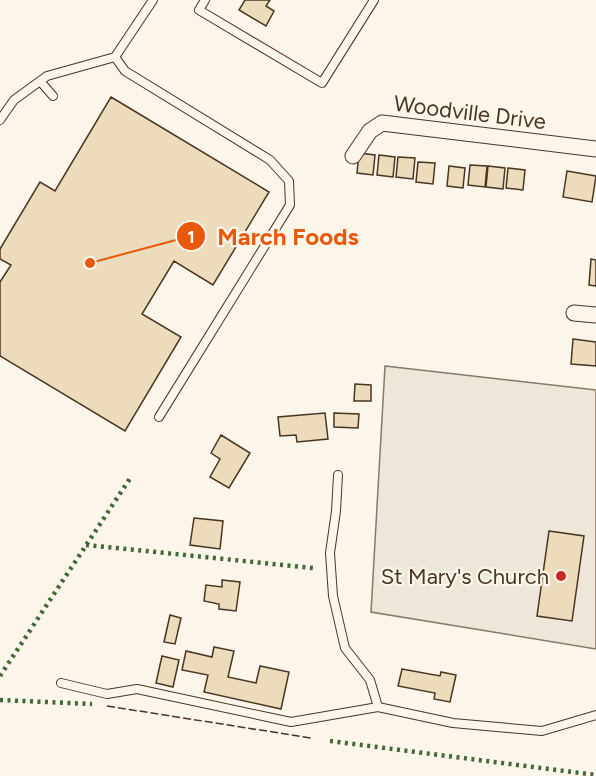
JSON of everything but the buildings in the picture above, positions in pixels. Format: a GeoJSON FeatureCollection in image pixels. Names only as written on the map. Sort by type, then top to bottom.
{"type":"FeatureCollection","features":[{"type":"Feature","properties":{"kind":"street","name":"Woodville Drive"},"geometry":{"type":"LineString","coordinates":[[353,156],[370,131],[382,123],[596,149]]}},
{"type":"Feature","properties":{"kind":"street"},"geometry":{"type":"LineString","coordinates":[[574,313],[596,315]]}},
{"type":"Feature","properties":{"kind":"lane"},"geometry":{"type":"LineString","coordinates":[[0,120],[14,100],[47,76],[115,57],[153,0]]}},
{"type":"Feature","properties":{"kind":"lane"},"geometry":{"type":"LineString","coordinates":[[205,0],[199,10],[322,83],[374,0]]}},
{"type":"Feature","properties":{"kind":"lane"},"geometry":{"type":"LineString","coordinates":[[115,57],[125,71],[270,160],[289,181],[290,205],[159,417]]}},
{"type":"Feature","properties":{"kind":"lane"},"geometry":{"type":"LineString","coordinates":[[40,81],[53,96]]}},
{"type":"Feature","properties":{"kind":"lane"},"geometry":{"type":"LineString","coordinates":[[338,475],[330,553],[333,596],[345,648],[370,680],[378,707]]}},
{"type":"Feature","properties":{"kind":"lane"},"geometry":{"type":"LineString","coordinates":[[61,683],[107,694],[136,689],[291,722],[378,707],[453,723],[542,731],[596,715]]}},
{"type":"Feature","properties":{"kind":"shaded area"},"geometry":{"type":"Polygon","coordinates":[[[385,366],[596,390],[596,649],[371,612],[385,366]]]}},
{"type":"Feature","properties":{"kind":"hedge"},"geometry":{"type":"LineString","coordinates":[[0,676],[131,477]]}},
{"type":"Feature","properties":{"kind":"hedge"},"geometry":{"type":"LineString","coordinates":[[86,545],[313,568]]}},
{"type":"Feature","properties":{"kind":"hedge"},"geometry":{"type":"LineString","coordinates":[[0,700],[92,704]]}},
{"type":"Feature","properties":{"kind":"hedge"},"geometry":{"type":"LineString","coordinates":[[330,741],[596,775]]}},
{"type":"Feature","properties":{"kind":"fence"},"geometry":{"type":"LineString","coordinates":[[107,706],[311,738]]}},
{"type":"Feature","properties":{"kind":"place","name":"March Foods"},"geometry":{"type":"Point","coordinates":[90,263]}},
{"type":"Feature","properties":{"kind":"place","name":"St Mary's Church"},"geometry":{"type":"Point","coordinates":[561,576]}}]}
